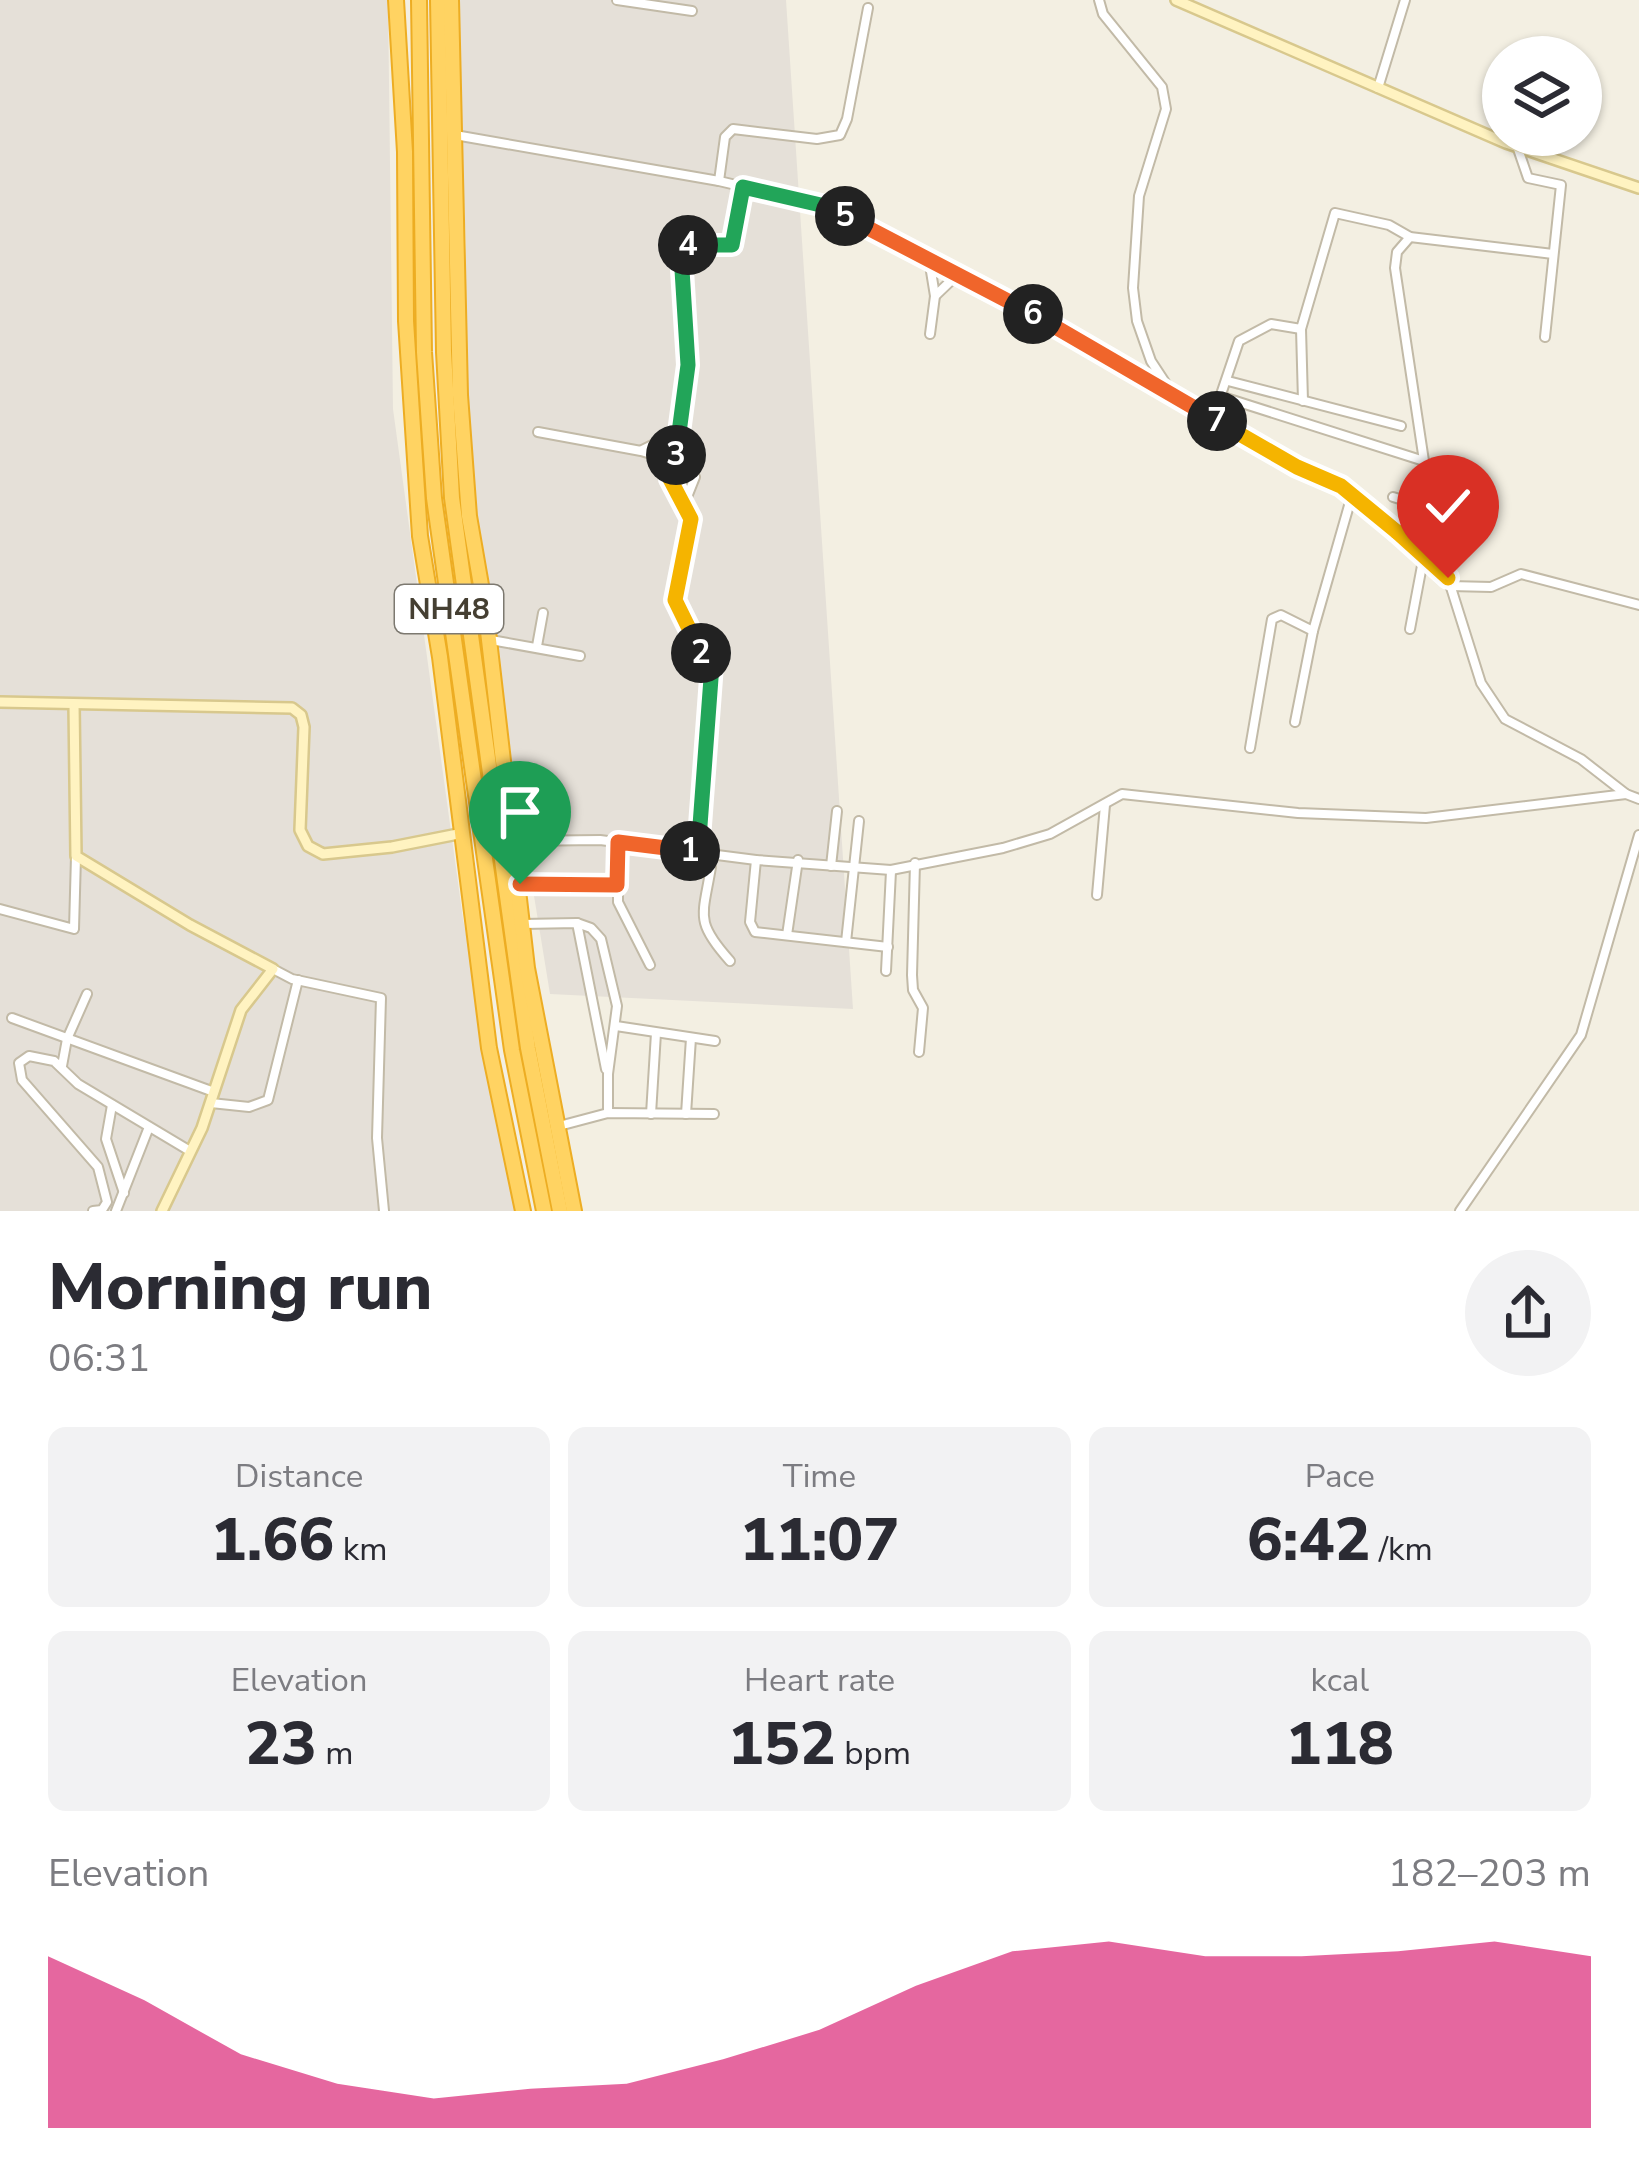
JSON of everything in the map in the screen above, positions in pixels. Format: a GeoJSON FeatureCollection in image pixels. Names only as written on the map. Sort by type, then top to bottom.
{"type":"FeatureCollection","features":[{"type":"Feature","properties":{"kind":"highway"},"geometry":{"type":"LineString","coordinates":[[397,0],[414,199],[406,321],[418,515],[466,832],[489,1048],[523,1211]]}},
{"type":"Feature","properties":{"kind":"highway","name":"NH48"},"geometry":{"type":"LineString","coordinates":[[419,0],[414,199],[434,498],[512,1050],[544,1211]]}},
{"type":"Feature","properties":{"kind":"highway","name":"NH48"},"geometry":{"type":"LineString","coordinates":[[438,0],[444,352],[452,498],[528,1048],[560,1211]]}},
{"type":"Feature","properties":{"kind":"highway"},"geometry":{"type":"LineString","coordinates":[[451,0],[460,395],[469,516],[489,640],[527,968],[574,1211]]}},
{"type":"Feature","properties":{"kind":"street"},"geometry":{"type":"LineString","coordinates":[[616,0],[692,11]]}},
{"type":"Feature","properties":{"kind":"street"},"geometry":{"type":"LineString","coordinates":[[1099,0],[1103,14],[1162,87],[1166,109],[1139,196],[1133,288],[1137,321],[1151,361],[1172,395]]}},
{"type":"Feature","properties":{"kind":"street"},"geometry":{"type":"LineString","coordinates":[[1176,0],[1482,132]]}},
{"type":"Feature","properties":{"kind":"street"},"geometry":{"type":"LineString","coordinates":[[1378,88],[1405,0]]}},
{"type":"Feature","properties":{"kind":"street"},"geometry":{"type":"LineString","coordinates":[[718,181],[723,143],[733,129],[818,139],[840,135],[868,8]]}},
{"type":"Feature","properties":{"kind":"street"},"geometry":{"type":"LineString","coordinates":[[454,135],[718,181],[825,206],[959,273],[1352,495],[1448,578],[1481,683],[1505,719],[1581,759],[1639,799]]}},
{"type":"Feature","properties":{"kind":"street"},"geometry":{"type":"LineString","coordinates":[[1518,156],[1528,178],[1561,185],[1545,337]]}},
{"type":"Feature","properties":{"kind":"street"},"geometry":{"type":"LineString","coordinates":[[1545,156],[1639,188]]}},
{"type":"Feature","properties":{"kind":"street"},"geometry":{"type":"LineString","coordinates":[[730,961],[706,935],[699,912],[711,867],[701,853],[712,665],[702,656],[675,600],[691,519],[670,479],[682,430],[688,365],[682,256],[689,242],[732,245],[743,187]]}},
{"type":"Feature","properties":{"kind":"street"},"geometry":{"type":"LineString","coordinates":[[1303,401],[1301,329],[1335,213],[1389,225],[1410,237],[1553,254]]}},
{"type":"Feature","properties":{"kind":"street"},"geometry":{"type":"LineString","coordinates":[[1410,237],[1396,253],[1396,268],[1424,461],[1441,487],[1450,586]]}},
{"type":"Feature","properties":{"kind":"street"},"geometry":{"type":"LineString","coordinates":[[928,257],[935,296],[930,334]]}},
{"type":"Feature","properties":{"kind":"street"},"geometry":{"type":"LineString","coordinates":[[935,296],[959,273]]}},
{"type":"Feature","properties":{"kind":"street"},"geometry":{"type":"LineString","coordinates":[[1213,418],[1239,341],[1271,324],[1301,329]]}},
{"type":"Feature","properties":{"kind":"street"},"geometry":{"type":"LineString","coordinates":[[1228,381],[1401,426]]}},
{"type":"Feature","properties":{"kind":"street"},"geometry":{"type":"LineString","coordinates":[[1223,397],[1424,461]]}},
{"type":"Feature","properties":{"kind":"street"},"geometry":{"type":"LineString","coordinates":[[641,451],[682,430]]}},
{"type":"Feature","properties":{"kind":"street"},"geometry":{"type":"LineString","coordinates":[[538,432],[674,461]]}},
{"type":"Feature","properties":{"kind":"street"},"geometry":{"type":"LineString","coordinates":[[687,507],[694,477]]}},
{"type":"Feature","properties":{"kind":"street"},"geometry":{"type":"LineString","coordinates":[[1295,722],[1312,631],[1352,495]]}},
{"type":"Feature","properties":{"kind":"street"},"geometry":{"type":"LineString","coordinates":[[1394,497],[1445,513]]}},
{"type":"Feature","properties":{"kind":"street"},"geometry":{"type":"LineString","coordinates":[[1410,629],[1424,555]]}},
{"type":"Feature","properties":{"kind":"street"},"geometry":{"type":"LineString","coordinates":[[1450,586],[1491,587],[1521,574],[1639,605]]}},
{"type":"Feature","properties":{"kind":"street"},"geometry":{"type":"LineString","coordinates":[[537,646],[543,613]]}},
{"type":"Feature","properties":{"kind":"street"},"geometry":{"type":"LineString","coordinates":[[1250,748],[1272,619],[1281,615],[1312,631]]}},
{"type":"Feature","properties":{"kind":"street"},"geometry":{"type":"LineString","coordinates":[[489,640],[580,656]]}},
{"type":"Feature","properties":{"kind":"street"},"geometry":{"type":"LineString","coordinates":[[0,702],[292,708],[301,715],[304,728],[300,830],[308,846],[323,854],[466,832]]}},
{"type":"Feature","properties":{"kind":"street"},"geometry":{"type":"LineString","coordinates":[[0,910],[74,929],[74,704]]}},
{"type":"Feature","properties":{"kind":"street"},"geometry":{"type":"LineString","coordinates":[[510,831],[756,860],[892,870],[1050,835],[1122,794],[1298,812],[1426,818],[1626,794]]}},
{"type":"Feature","properties":{"kind":"street"},"geometry":{"type":"LineString","coordinates":[[1097,895],[1105,803]]}},
{"type":"Feature","properties":{"kind":"street"},"geometry":{"type":"LineString","coordinates":[[832,866],[837,811]]}},
{"type":"Feature","properties":{"kind":"street"},"geometry":{"type":"LineString","coordinates":[[846,942],[860,821]]}},
{"type":"Feature","properties":{"kind":"street"},"geometry":{"type":"LineString","coordinates":[[1460,1211],[1581,1035],[1639,836]]}},
{"type":"Feature","properties":{"kind":"street"},"geometry":{"type":"LineString","coordinates":[[618,842],[618,902],[650,965]]}},
{"type":"Feature","properties":{"kind":"street"},"geometry":{"type":"LineString","coordinates":[[76,856],[190,926],[273,969],[298,980],[381,998],[377,1138],[385,1211]]}},
{"type":"Feature","properties":{"kind":"street"},"geometry":{"type":"LineString","coordinates":[[756,860],[749,922],[755,932],[888,947]]}},
{"type":"Feature","properties":{"kind":"street"},"geometry":{"type":"LineString","coordinates":[[788,935],[798,860]]}},
{"type":"Feature","properties":{"kind":"street"},"geometry":{"type":"LineString","coordinates":[[915,862],[912,976],[923,1009],[919,1052]]}},
{"type":"Feature","properties":{"kind":"street"},"geometry":{"type":"LineString","coordinates":[[886,971],[892,870]]}},
{"type":"Feature","properties":{"kind":"street"},"geometry":{"type":"LineString","coordinates":[[520,884],[617,885]]}},
{"type":"Feature","properties":{"kind":"street"},"geometry":{"type":"LineString","coordinates":[[523,924],[577,923],[591,928],[601,939],[616,995],[608,1114]]}},
{"type":"Feature","properties":{"kind":"street"},"geometry":{"type":"LineString","coordinates":[[577,923],[608,1074]]}},
{"type":"Feature","properties":{"kind":"street"},"geometry":{"type":"LineString","coordinates":[[162,1211],[212,1098],[247,997],[273,969]]}},
{"type":"Feature","properties":{"kind":"street"},"geometry":{"type":"LineString","coordinates":[[12,1018],[212,1098],[256,1107],[268,1100],[298,980]]}},
{"type":"Feature","properties":{"kind":"street"},"geometry":{"type":"LineString","coordinates":[[62,1066],[67,1039],[87,994]]}},
{"type":"Feature","properties":{"kind":"street"},"geometry":{"type":"LineString","coordinates":[[616,1026],[715,1041]]}},
{"type":"Feature","properties":{"kind":"street"},"geometry":{"type":"LineString","coordinates":[[651,1114],[656,1033]]}},
{"type":"Feature","properties":{"kind":"street"},"geometry":{"type":"LineString","coordinates":[[686,1114],[691,1038]]}},
{"type":"Feature","properties":{"kind":"street"},"geometry":{"type":"LineString","coordinates":[[93,1211],[102,1210],[107,1202],[98,1167],[22,1080],[19,1063],[29,1056],[54,1060],[78,1084],[190,1151]]}},
{"type":"Feature","properties":{"kind":"street"},"geometry":{"type":"LineString","coordinates":[[112,1105],[106,1139],[124,1193]]}},
{"type":"Feature","properties":{"kind":"street"},"geometry":{"type":"LineString","coordinates":[[557,1126],[608,1114],[714,1114]]}},
{"type":"Feature","properties":{"kind":"street"},"geometry":{"type":"LineString","coordinates":[[116,1211],[149,1127]]}},
{"type":"Feature","properties":{"kind":"shaded area"},"geometry":{"type":"Polygon","coordinates":[[[0,0],[388,0],[393,409],[463,919],[519,1211],[0,1211],[0,0]]]}},
{"type":"Feature","properties":{"kind":"shaded area"},"geometry":{"type":"Polygon","coordinates":[[[455,0],[786,0],[853,1009],[550,994],[476,540],[462,361],[466,244],[455,0]]]}},
{"type":"Feature","properties":{"kind":"route"},"geometry":{"type":"LineString","coordinates":[[520,884],[617,885],[618,842],[698,852],[712,665],[702,656],[675,600],[691,519],[670,479],[682,430],[688,365],[682,256],[689,242],[732,245],[743,187],[825,206],[959,273],[1297,467],[1341,486],[1448,578]]}}]}
